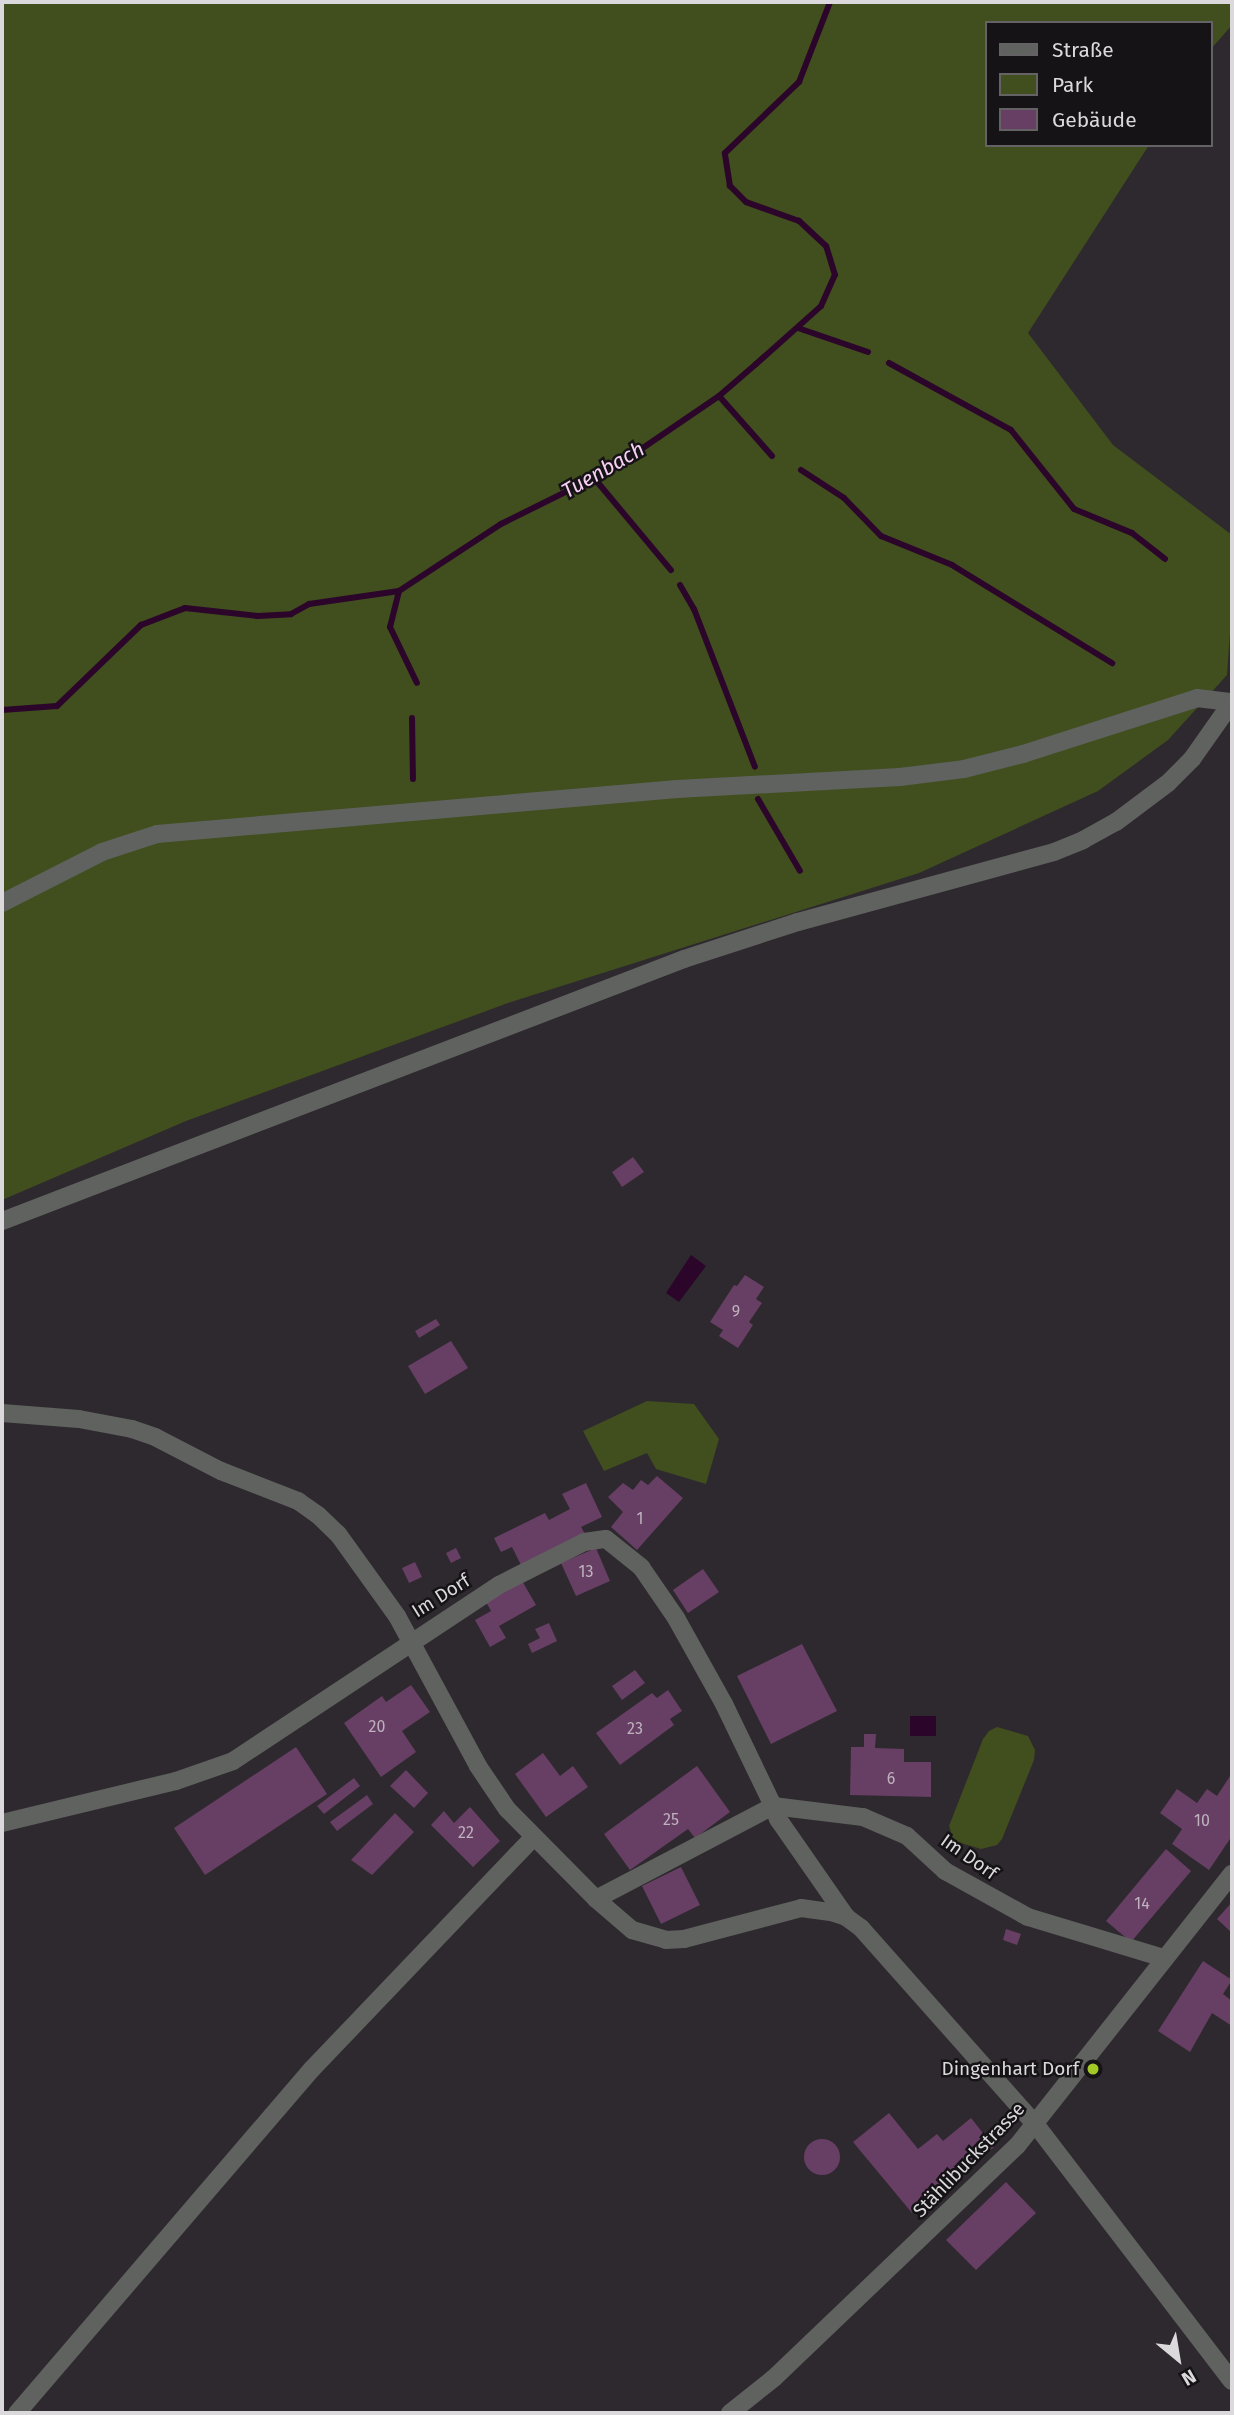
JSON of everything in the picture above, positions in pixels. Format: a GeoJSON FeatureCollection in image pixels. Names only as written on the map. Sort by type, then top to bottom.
{"type":"FeatureCollection","features":[{"type":"Feature","properties":{"kind":"street"},"geometry":{"type":"LineString","coordinates":[[2,903],[102,852],[157,834],[677,789],[900,777],[964,769],[1011,757],[1198,698],[1232,702],[1192,759],[1168,783],[1116,822],[1083,840],[1054,852],[798,922],[684,959],[2,1221]]}},
{"type":"Feature","properties":{"kind":"street"},"geometry":{"type":"LineString","coordinates":[[2,1413],[79,1419],[132,1429],[155,1437],[221,1471],[298,1501],[338,1534],[412,1640],[300,1720],[233,1761],[176,1781],[2,1823]]}},
{"type":"Feature","properties":{"kind":"street","name":"Im Dorf"},"geometry":{"type":"LineString","coordinates":[[1164,1958],[1028,1917],[945,1871],[907,1836],[863,1817],[773,1806],[724,1704],[676,1618],[641,1567],[606,1539],[584,1542],[499,1585],[412,1640],[478,1766],[507,1808],[596,1899],[632,1930],[666,1940],[684,1939],[801,1908],[818,1909],[846,1917],[861,1928],[1036,2125],[1232,2381]]}},
{"type":"Feature","properties":{"kind":"street"},"geometry":{"type":"LineString","coordinates":[[596,1899],[773,1806],[778,1819],[846,1917]]}},
{"type":"Feature","properties":{"kind":"street"},"geometry":{"type":"LineString","coordinates":[[17,2413],[312,2069],[534,1837]]}},
{"type":"Feature","properties":{"kind":"street","name":"Stählibuckstrasse"},"geometry":{"type":"LineString","coordinates":[[730,2413],[774,2378],[1036,2125],[1232,1874]]}},
{"type":"Feature","properties":{"kind":"green space"},"geometry":{"type":"Polygon","coordinates":[[[2,2],[1232,2],[1232,25],[1213,47],[1213,21],[986,21],[986,147],[1148,147],[1028,333],[1113,445],[1232,535],[1232,604],[1227,675],[1168,740],[1098,791],[919,873],[511,1002],[186,1121],[2,1200],[2,2]]]}},
{"type":"Feature","properties":{"kind":"green space"},"geometry":{"type":"Polygon","coordinates":[[[647,1401],[694,1404],[719,1439],[706,1484],[656,1469],[647,1453],[604,1471],[583,1431],[647,1401]]]}},
{"type":"Feature","properties":{"kind":"green space"},"geometry":{"type":"Polygon","coordinates":[[[997,1727],[1028,1736],[1035,1750],[1034,1760],[1002,1839],[997,1845],[981,1849],[954,1841],[949,1826],[983,1739],[989,1731],[997,1727]]]}},
{"type":"Feature","properties":{"kind":"shaded area"},"geometry":{"type":"Polygon","coordinates":[[[691,1255],[706,1266],[679,1302],[666,1293],[691,1255]]]}},
{"type":"Feature","properties":{"kind":"shaded area"},"geometry":{"type":"Polygon","coordinates":[[[910,1716],[936,1716],[936,1736],[910,1736],[910,1716]]]}},
{"type":"Feature","properties":{"kind":"building"},"geometry":{"type":"Polygon","coordinates":[[[633,1157],[644,1172],[622,1187],[612,1172],[633,1157]]]}},
{"type":"Feature","properties":{"kind":"building"},"geometry":{"type":"Polygon","coordinates":[[[745,1275],[764,1287],[756,1299],[762,1303],[749,1322],[753,1325],[738,1348],[719,1336],[723,1330],[710,1322],[734,1285],[737,1286],[745,1275]]]}},
{"type":"Feature","properties":{"kind":"building"},"geometry":{"type":"Polygon","coordinates":[[[436,1319],[440,1325],[419,1338],[415,1331],[436,1319]]]}},
{"type":"Feature","properties":{"kind":"building"},"geometry":{"type":"Polygon","coordinates":[[[451,1341],[468,1368],[425,1394],[408,1366],[451,1341]]]}},
{"type":"Feature","properties":{"kind":"building"},"geometry":{"type":"Polygon","coordinates":[[[657,1476],[683,1498],[637,1550],[611,1527],[623,1512],[608,1497],[623,1483],[633,1490],[641,1480],[648,1485],[657,1476]]]}},
{"type":"Feature","properties":{"kind":"building"},"geometry":{"type":"Polygon","coordinates":[[[586,1483],[602,1517],[581,1527],[585,1534],[521,1565],[512,1547],[501,1552],[494,1538],[545,1513],[549,1520],[570,1509],[562,1494],[586,1483]]]}},
{"type":"Feature","properties":{"kind":"building"},"geometry":{"type":"Polygon","coordinates":[[[456,1548],[461,1558],[451,1563],[446,1553],[456,1548]]]}},
{"type":"Feature","properties":{"kind":"building"},"geometry":{"type":"Polygon","coordinates":[[[596,1548],[610,1581],[576,1596],[561,1563],[596,1548]]]}},
{"type":"Feature","properties":{"kind":"building"},"geometry":{"type":"Polygon","coordinates":[[[415,1562],[422,1577],[409,1583],[402,1568],[415,1562]]]}},
{"type":"Feature","properties":{"kind":"building"},"geometry":{"type":"Polygon","coordinates":[[[703,1569],[719,1592],[688,1613],[673,1590],[703,1569]]]}},
{"type":"Feature","properties":{"kind":"building"},"geometry":{"type":"Polygon","coordinates":[[[521,1579],[536,1605],[499,1626],[506,1638],[490,1647],[475,1620],[491,1611],[485,1600],[521,1579]]]}},
{"type":"Feature","properties":{"kind":"building"},"geometry":{"type":"Polygon","coordinates":[[[549,1623],[557,1641],[532,1653],[528,1644],[540,1638],[535,1629],[549,1623]]]}},
{"type":"Feature","properties":{"kind":"building"},"geometry":{"type":"Polygon","coordinates":[[[802,1644],[837,1711],[771,1744],[737,1676],[802,1644]]]}},
{"type":"Feature","properties":{"kind":"building"},"geometry":{"type":"Polygon","coordinates":[[[635,1670],[645,1683],[622,1700],[612,1686],[635,1670]]]}},
{"type":"Feature","properties":{"kind":"building"},"geometry":{"type":"Polygon","coordinates":[[[411,1685],[430,1712],[402,1731],[416,1752],[381,1777],[344,1723],[382,1696],[386,1702],[411,1685]]]}},
{"type":"Feature","properties":{"kind":"building"},"geometry":{"type":"Polygon","coordinates":[[[668,1690],[682,1711],[670,1719],[674,1725],[620,1765],[596,1733],[652,1693],[657,1698],[668,1690]]]}},
{"type":"Feature","properties":{"kind":"building"},"geometry":{"type":"Polygon","coordinates":[[[864,1734],[876,1734],[875,1748],[904,1749],[904,1762],[931,1762],[931,1797],[850,1795],[851,1747],[864,1747],[864,1734]]]}},
{"type":"Feature","properties":{"kind":"building"},"geometry":{"type":"Polygon","coordinates":[[[296,1747],[327,1794],[205,1875],[174,1828],[296,1747]]]}},
{"type":"Feature","properties":{"kind":"building"},"geometry":{"type":"Polygon","coordinates":[[[543,1753],[560,1776],[573,1766],[588,1787],[546,1817],[515,1774],[543,1753]]]}},
{"type":"Feature","properties":{"kind":"building"},"geometry":{"type":"Polygon","coordinates":[[[697,1766],[730,1812],[695,1838],[688,1829],[630,1870],[604,1834],[697,1766]]]}},
{"type":"Feature","properties":{"kind":"building"},"geometry":{"type":"Polygon","coordinates":[[[406,1770],[428,1793],[414,1808],[390,1786],[406,1770]]]}},
{"type":"Feature","properties":{"kind":"building"},"geometry":{"type":"Polygon","coordinates":[[[1232,1773],[1232,1836],[1209,1870],[1172,1844],[1182,1829],[1160,1813],[1177,1789],[1197,1803],[1207,1789],[1217,1796],[1232,1773]]]}},
{"type":"Feature","properties":{"kind":"building"},"geometry":{"type":"Polygon","coordinates":[[[354,1778],[360,1786],[324,1814],[317,1806],[354,1778]]]}},
{"type":"Feature","properties":{"kind":"building"},"geometry":{"type":"Polygon","coordinates":[[[367,1795],[373,1804],[337,1831],[330,1822],[367,1795]]]}},
{"type":"Feature","properties":{"kind":"building"},"geometry":{"type":"Polygon","coordinates":[[[470,1807],[500,1841],[473,1867],[431,1825],[444,1811],[454,1823],[470,1807]]]}},
{"type":"Feature","properties":{"kind":"building"},"geometry":{"type":"Polygon","coordinates":[[[395,1813],[414,1832],[372,1875],[351,1860],[395,1813]]]}},
{"type":"Feature","properties":{"kind":"building"},"geometry":{"type":"Polygon","coordinates":[[[1166,1849],[1191,1871],[1131,1942],[1106,1921],[1166,1849]]]}},
{"type":"Feature","properties":{"kind":"building"},"geometry":{"type":"Polygon","coordinates":[[[681,1867],[700,1905],[661,1924],[642,1886],[681,1867]]]}},
{"type":"Feature","properties":{"kind":"building"},"geometry":{"type":"Polygon","coordinates":[[[1232,1902],[1232,1933],[1217,1919],[1232,1902]]]}},
{"type":"Feature","properties":{"kind":"building"},"geometry":{"type":"Polygon","coordinates":[[[1006,1929],[1021,1934],[1017,1945],[1003,1940],[1006,1929]]]}},
{"type":"Feature","properties":{"kind":"building"},"geometry":{"type":"Polygon","coordinates":[[[1203,1961],[1232,1980],[1223,1994],[1232,2001],[1232,2026],[1212,2013],[1190,2052],[1158,2031],[1203,1961]]]}},
{"type":"Feature","properties":{"kind":"building"},"geometry":{"type":"Polygon","coordinates":[[[889,2113],[918,2149],[937,2134],[943,2141],[971,2118],[994,2147],[912,2213],[853,2142],[889,2113]]]}},
{"type":"Feature","properties":{"kind":"building"},"geometry":{"type":"Polygon","coordinates":[[[822,2139],[835,2144],[840,2157],[835,2170],[822,2175],[809,2170],[804,2157],[809,2144],[822,2139]]]}},
{"type":"Feature","properties":{"kind":"building"},"geometry":{"type":"Polygon","coordinates":[[[1006,2182],[1036,2213],[976,2270],[946,2240],[1006,2182]]]}},
{"type":"Feature","properties":{"kind":"waterway","name":"Tuenbach"},"geometry":{"type":"LineString","coordinates":[[2,710],[57,706],[141,625],[185,608],[258,616],[291,614],[309,604],[399,591],[501,524],[612,469],[719,396],[821,306],[835,275],[826,246],[799,221],[746,202],[730,186],[725,153],[799,82],[830,2]]}},
{"type":"Feature","properties":{"kind":"waterway"},"geometry":{"type":"LineString","coordinates":[[798,328],[868,352]]}},
{"type":"Feature","properties":{"kind":"waterway"},"geometry":{"type":"LineString","coordinates":[[889,363],[1011,430],[1074,509],[1132,533],[1165,559]]}},
{"type":"Feature","properties":{"kind":"waterway"},"geometry":{"type":"LineString","coordinates":[[719,396],[772,456]]}},
{"type":"Feature","properties":{"kind":"waterway"},"geometry":{"type":"LineString","coordinates":[[801,470],[844,498],[881,536],[952,565],[1112,663]]}},
{"type":"Feature","properties":{"kind":"waterway"},"geometry":{"type":"LineString","coordinates":[[594,478],[671,570]]}},
{"type":"Feature","properties":{"kind":"waterway"},"geometry":{"type":"LineString","coordinates":[[680,585],[694,609],[755,767]]}},
{"type":"Feature","properties":{"kind":"waterway"},"geometry":{"type":"LineString","coordinates":[[399,591],[390,627],[417,683]]}},
{"type":"Feature","properties":{"kind":"waterway"},"geometry":{"type":"LineString","coordinates":[[412,718],[413,779]]}},
{"type":"Feature","properties":{"kind":"waterway"},"geometry":{"type":"LineString","coordinates":[[758,799],[800,871]]}},
{"type":"Feature","properties":{"kind":"place","name":"Dingenhart Dorf"},"geometry":{"type":"Point","coordinates":[1093,2069]}}]}
